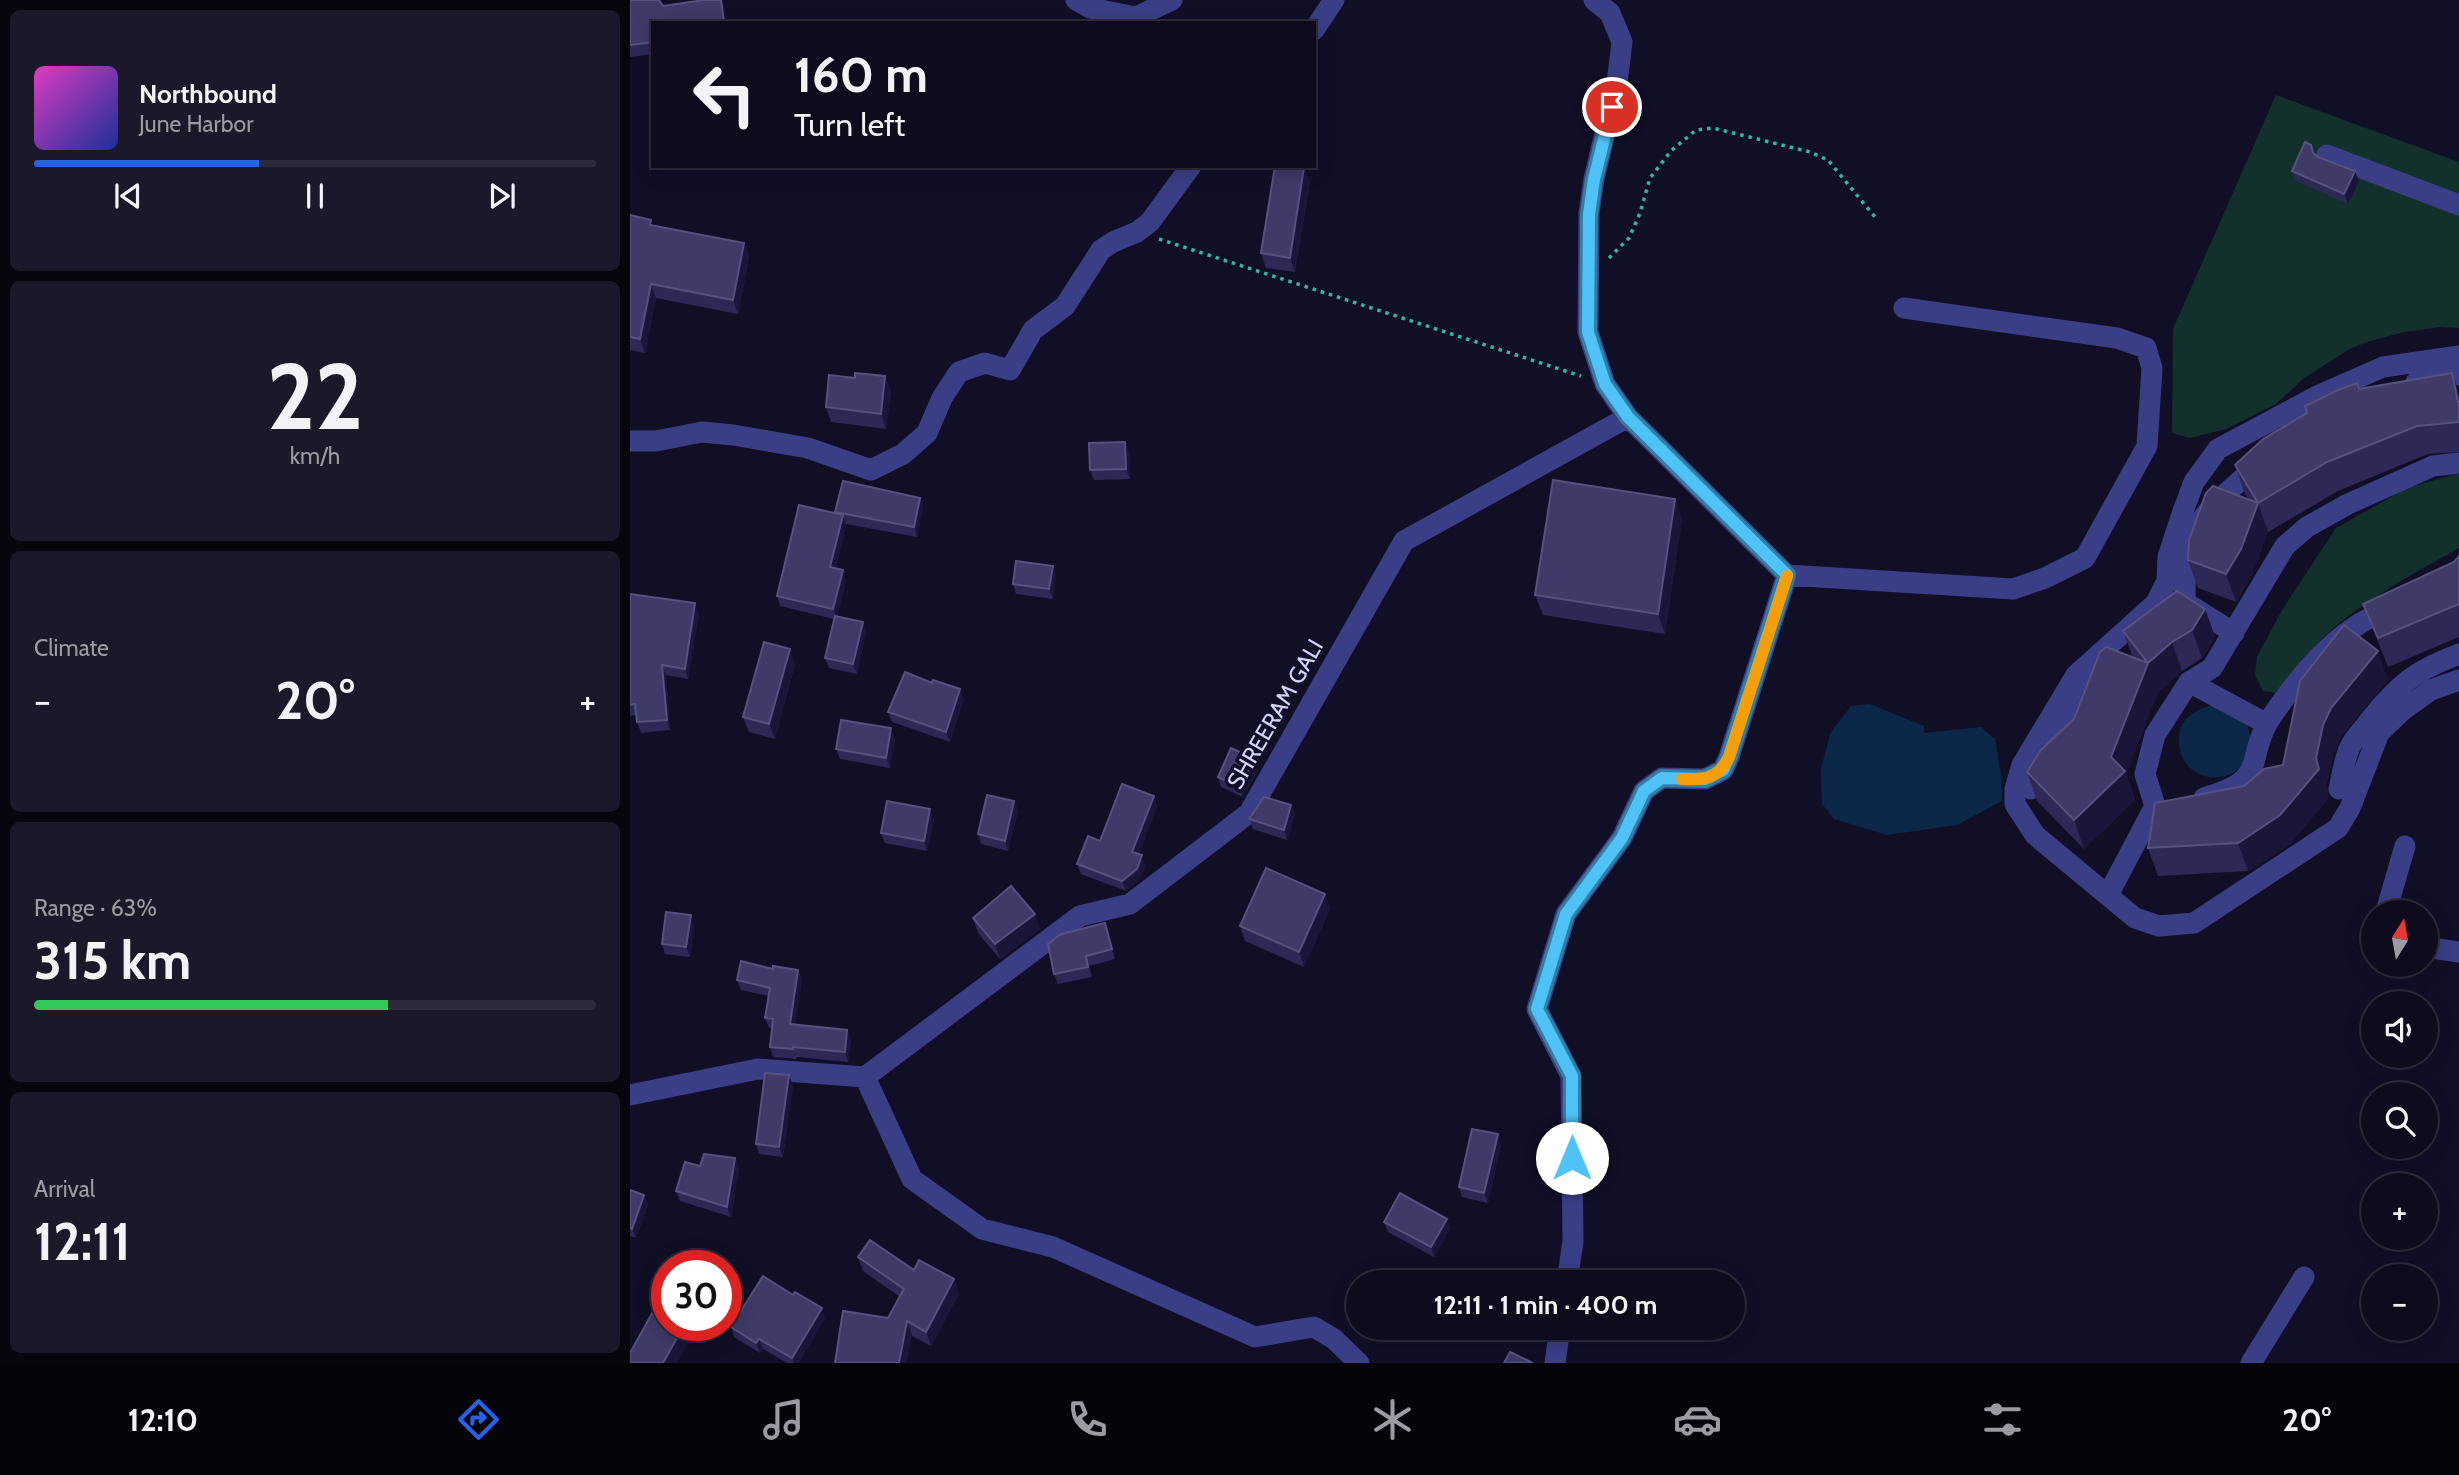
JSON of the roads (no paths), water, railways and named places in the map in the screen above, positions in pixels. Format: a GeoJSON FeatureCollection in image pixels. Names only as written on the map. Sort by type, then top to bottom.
{"type":"FeatureCollection","features":[{"type":"Feature","properties":{"kind":"street"},"geometry":{"type":"LineString","coordinates":[[1076,0],[1090,8],[1136,17],[1172,0]]}},
{"type":"Feature","properties":{"kind":"street"},"geometry":{"type":"LineString","coordinates":[[1316,27],[1334,0]]}},
{"type":"Feature","properties":{"kind":"street"},"geometry":{"type":"LineString","coordinates":[[1594,0],[1610,13],[1622,42],[1617,83],[1594,179],[1589,214],[1588,332],[1605,384],[1628,417],[1787,575],[2013,589],[2045,578],[2085,558],[2147,446],[2152,368],[2146,348],[2117,338],[1904,308]]}},
{"type":"Feature","properties":{"kind":"street"},"geometry":{"type":"LineString","coordinates":[[2327,155],[2459,205]]}},
{"type":"Feature","properties":{"kind":"street"},"geometry":{"type":"LineString","coordinates":[[630,441],[656,441],[702,432],[733,435],[808,449],[871,470],[904,454],[927,433],[942,398],[959,372],[985,363],[1010,370],[1033,330],[1065,306],[1101,250],[1137,232],[1150,222],[1190,168]]}},
{"type":"Feature","properties":{"kind":"street"},"geometry":{"type":"LineString","coordinates":[[2459,356],[2383,368],[2319,395],[2218,449],[2194,482],[2168,557],[2167,581],[2156,603],[2076,675],[2022,765],[2015,789],[2015,804],[2035,835],[2135,918],[2159,926],[2194,923],[2338,828],[2350,808],[2379,733],[2403,710],[2431,690],[2459,680]]}},
{"type":"Feature","properties":{"kind":"street"},"geometry":{"type":"LineString","coordinates":[[2391,390],[2445,374],[2459,375]]}},
{"type":"Feature","properties":{"kind":"street"},"geometry":{"type":"LineString","coordinates":[[2305,425],[2336,410]]}},
{"type":"Feature","properties":{"kind":"street","name":"SHREERAM GALI"},"geometry":{"type":"LineString","coordinates":[[865,1077],[1080,916],[1130,904],[1250,813],[1404,541],[1628,417]]}},
{"type":"Feature","properties":{"kind":"street"},"geometry":{"type":"LineString","coordinates":[[2185,602],[2185,577],[2192,535],[2229,490],[2277,445]]}},
{"type":"Feature","properties":{"kind":"street"},"geometry":{"type":"LineString","coordinates":[[2108,895],[2155,806],[2145,775],[2155,735],[2189,682],[2212,668],[2285,546],[2307,527],[2348,504],[2433,466],[2459,463]]}},
{"type":"Feature","properties":{"kind":"street"},"geometry":{"type":"LineString","coordinates":[[1569,1270],[1573,1241],[1572,1076],[1537,1009],[1566,914],[1622,838],[1644,791],[1662,778],[1705,779],[1723,770],[1787,575]]}},
{"type":"Feature","properties":{"kind":"street"},"geometry":{"type":"LineString","coordinates":[[2155,806],[2184,803],[2229,789],[2243,780],[2253,765],[2258,742],[2267,724],[2326,650],[2361,622],[2410,600]]}},
{"type":"Feature","properties":{"kind":"street"},"geometry":{"type":"LineString","coordinates":[[2185,602],[2234,633]]}},
{"type":"Feature","properties":{"kind":"street"},"geometry":{"type":"LineString","coordinates":[[2031,789],[2086,688],[2096,675],[2147,628],[2185,602]]}},
{"type":"Feature","properties":{"kind":"street"},"geometry":{"type":"LineString","coordinates":[[2339,789],[2349,749],[2381,705],[2412,676],[2459,654]]}},
{"type":"Feature","properties":{"kind":"street"},"geometry":{"type":"LineString","coordinates":[[2189,682],[2267,724]]}},
{"type":"Feature","properties":{"kind":"street"},"geometry":{"type":"LineString","coordinates":[[2389,900],[2405,846]]}},
{"type":"Feature","properties":{"kind":"street"},"geometry":{"type":"LineString","coordinates":[[2438,949],[2459,952]]}},
{"type":"Feature","properties":{"kind":"street"},"geometry":{"type":"LineString","coordinates":[[630,1095],[758,1069],[865,1077],[912,1179],[982,1229],[1053,1247],[1255,1337],[1314,1327],[1334,1339],[1359,1363]]}},
{"type":"Feature","properties":{"kind":"street"},"geometry":{"type":"LineString","coordinates":[[2251,1363],[2304,1277]]}},
{"type":"Feature","properties":{"kind":"street"},"geometry":{"type":"LineString","coordinates":[[1555,1363],[1558,1340]]}},
{"type":"Feature","properties":{"kind":"water"},"geometry":{"type":"Polygon","coordinates":[[[1870,704],[1924,726],[1924,733],[1981,727],[1995,739],[2002,801],[1957,825],[1887,835],[1834,819],[1822,804],[1821,769],[1830,734],[1851,706],[1870,704]]]}},
{"type":"Feature","properties":{"kind":"water"},"geometry":{"type":"Polygon","coordinates":[[[2211,705],[2247,723],[2250,737],[2251,745],[2246,760],[2237,771],[2225,776],[2199,774],[2188,766],[2181,754],[2179,737],[2185,720],[2211,705]]]}}]}
